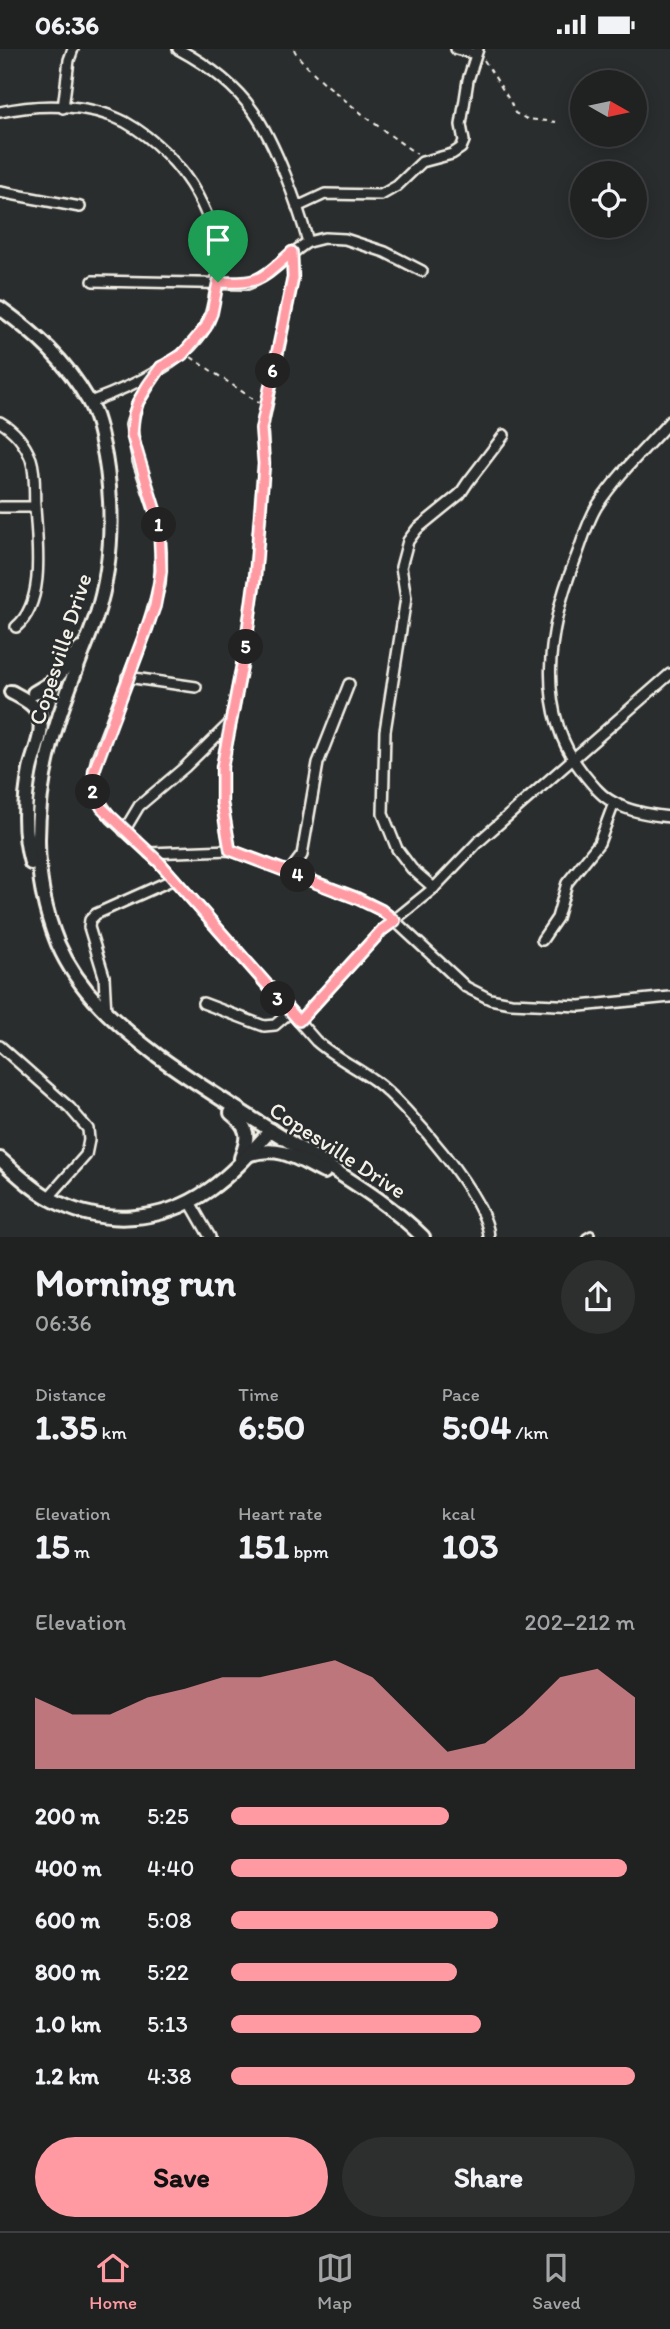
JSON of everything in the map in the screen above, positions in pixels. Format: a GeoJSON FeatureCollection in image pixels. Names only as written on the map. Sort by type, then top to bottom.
{"type":"FeatureCollection","features":[{"type":"Feature","properties":{"kind":"street"},"geometry":{"type":"LineString","coordinates":[[178,49],[211,69],[251,108],[266,134],[297,207],[308,242]]}},
{"type":"Feature","properties":{"kind":"street"},"geometry":{"type":"LineString","coordinates":[[297,207],[325,194],[381,195],[397,186],[426,160],[452,154],[461,148],[468,80],[476,51],[456,49]]}},
{"type":"Feature","properties":{"kind":"street"},"geometry":{"type":"LineString","coordinates":[[63,108],[70,50]]}},
{"type":"Feature","properties":{"kind":"street"},"geometry":{"type":"LineString","coordinates":[[0,112],[19,108],[63,108],[86,110],[124,122],[165,151],[178,165],[199,200],[213,232],[217,250],[218,282],[212,313],[206,327],[184,353],[123,389],[90,402]]}},
{"type":"Feature","properties":{"kind":"street"},"geometry":{"type":"LineString","coordinates":[[0,192],[80,207]]}},
{"type":"Feature","properties":{"kind":"street"},"geometry":{"type":"LineString","coordinates":[[93,281],[247,283],[266,275],[308,242],[324,238],[345,239],[385,252],[422,271]]}},
{"type":"Feature","properties":{"kind":"street"},"geometry":{"type":"LineString","coordinates":[[230,850],[221,785],[222,767],[245,650],[255,578],[264,464],[261,429],[293,278],[292,252]]}},
{"type":"Feature","properties":{"kind":"street","name":"Copesville Drive"},"geometry":{"type":"LineString","coordinates":[[0,308],[42,339],[67,368],[90,402],[100,431],[111,499],[111,538],[103,591],[66,694],[40,794],[37,850],[40,879],[47,914],[59,945],[87,991],[106,1014],[187,1077],[354,1183],[400,1215],[423,1237]]}},
{"type":"Feature","properties":{"kind":"street"},"geometry":{"type":"LineString","coordinates":[[161,367],[138,402],[131,425],[138,461],[159,523],[160,584],[155,606],[97,758],[93,785],[95,798],[124,831],[174,879],[326,1050],[374,1080],[402,1104],[441,1151],[470,1192],[487,1226],[489,1237]]}},
{"type":"Feature","properties":{"kind":"street"},"geometry":{"type":"LineString","coordinates":[[670,421],[596,507],[560,599],[551,649],[551,697],[557,726],[573,761],[598,791],[614,803],[647,814],[670,817]]}},
{"type":"Feature","properties":{"kind":"street"},"geometry":{"type":"LineString","coordinates":[[0,422],[14,432],[32,461],[37,543],[35,585],[26,616],[16,627]]}},
{"type":"Feature","properties":{"kind":"street"},"geometry":{"type":"LineString","coordinates":[[433,888],[412,869],[397,849],[383,814],[385,731],[406,598],[401,580],[402,557],[408,541],[417,529],[460,494],[505,435]]}},
{"type":"Feature","properties":{"kind":"street"},"geometry":{"type":"LineString","coordinates":[[0,507],[35,507]]}},
{"type":"Feature","properties":{"kind":"street"},"geometry":{"type":"LineString","coordinates":[[34,693],[46,687],[63,672],[88,638]]}},
{"type":"Feature","properties":{"kind":"street"},"geometry":{"type":"LineString","coordinates":[[299,1021],[382,930],[433,888],[477,843],[670,674]]}},
{"type":"Feature","properties":{"kind":"street"},"geometry":{"type":"LineString","coordinates":[[127,677],[196,687]]}},
{"type":"Feature","properties":{"kind":"street"},"geometry":{"type":"LineString","coordinates":[[289,871],[302,855],[318,764],[349,684]]}},
{"type":"Feature","properties":{"kind":"street"},"geometry":{"type":"LineString","coordinates":[[6,692],[66,694]]}},
{"type":"Feature","properties":{"kind":"street"},"geometry":{"type":"LineString","coordinates":[[6,692],[34,706],[41,723],[30,771],[26,810],[29,853],[33,870],[40,879]]}},
{"type":"Feature","properties":{"kind":"street"},"geometry":{"type":"LineString","coordinates":[[124,831],[139,806],[229,723]]}},
{"type":"Feature","properties":{"kind":"street"},"geometry":{"type":"LineString","coordinates":[[542,940],[557,918],[567,883],[599,843],[614,803]]}},
{"type":"Feature","properties":{"kind":"street"},"geometry":{"type":"LineString","coordinates":[[149,853],[230,850],[370,904],[395,921],[466,988],[491,999],[511,1003],[580,1006],[670,997]]}},
{"type":"Feature","properties":{"kind":"street"},"geometry":{"type":"LineString","coordinates":[[106,1014],[104,976],[89,927],[90,920],[96,914],[174,879]]}},
{"type":"Feature","properties":{"kind":"street"},"geometry":{"type":"LineString","coordinates":[[203,1003],[264,1026],[279,1022],[290,1012]]}},
{"type":"Feature","properties":{"kind":"street"},"geometry":{"type":"LineString","coordinates":[[0,1046],[75,1113],[88,1129],[86,1155],[48,1198]]}},
{"type":"Feature","properties":{"kind":"street"},"geometry":{"type":"LineString","coordinates":[[187,1077],[245,1127],[247,1138],[238,1165]]}},
{"type":"Feature","properties":{"kind":"street"},"geometry":{"type":"LineString","coordinates":[[0,1159],[48,1198],[85,1213],[118,1218],[152,1215],[177,1208],[209,1190],[238,1165],[271,1130]]}},
{"type":"Feature","properties":{"kind":"street"},"geometry":{"type":"LineString","coordinates":[[248,1154],[270,1149],[281,1151],[354,1183]]}},
{"type":"Feature","properties":{"kind":"street"},"geometry":{"type":"LineString","coordinates":[[190,1202],[210,1237]]}},
{"type":"Feature","properties":{"kind":"lane"},"geometry":{"type":"LineString","coordinates":[[586,1237],[591,1234]]}},
{"type":"Feature","properties":{"kind":"path"},"geometry":{"type":"LineString","coordinates":[[293,49],[295,55],[350,104],[426,160]]}},
{"type":"Feature","properties":{"kind":"path"},"geometry":{"type":"LineString","coordinates":[[476,51],[487,64],[515,113],[527,119],[556,122]]}},
{"type":"Feature","properties":{"kind":"path"},"geometry":{"type":"LineString","coordinates":[[184,353],[260,403],[265,411]]}},
{"type":"Feature","properties":{"kind":"route"},"geometry":{"type":"LineString","coordinates":[[292,252],[293,278],[261,429],[264,464],[255,578],[245,650],[222,767],[222,803],[230,850],[370,904],[395,921],[382,930],[299,1021],[159,862],[102,808],[93,792],[97,758],[147,629],[160,584],[159,523],[138,461],[131,425],[138,402],[161,367],[182,355],[206,327],[212,313],[218,282],[255,281],[292,252]]}}]}
